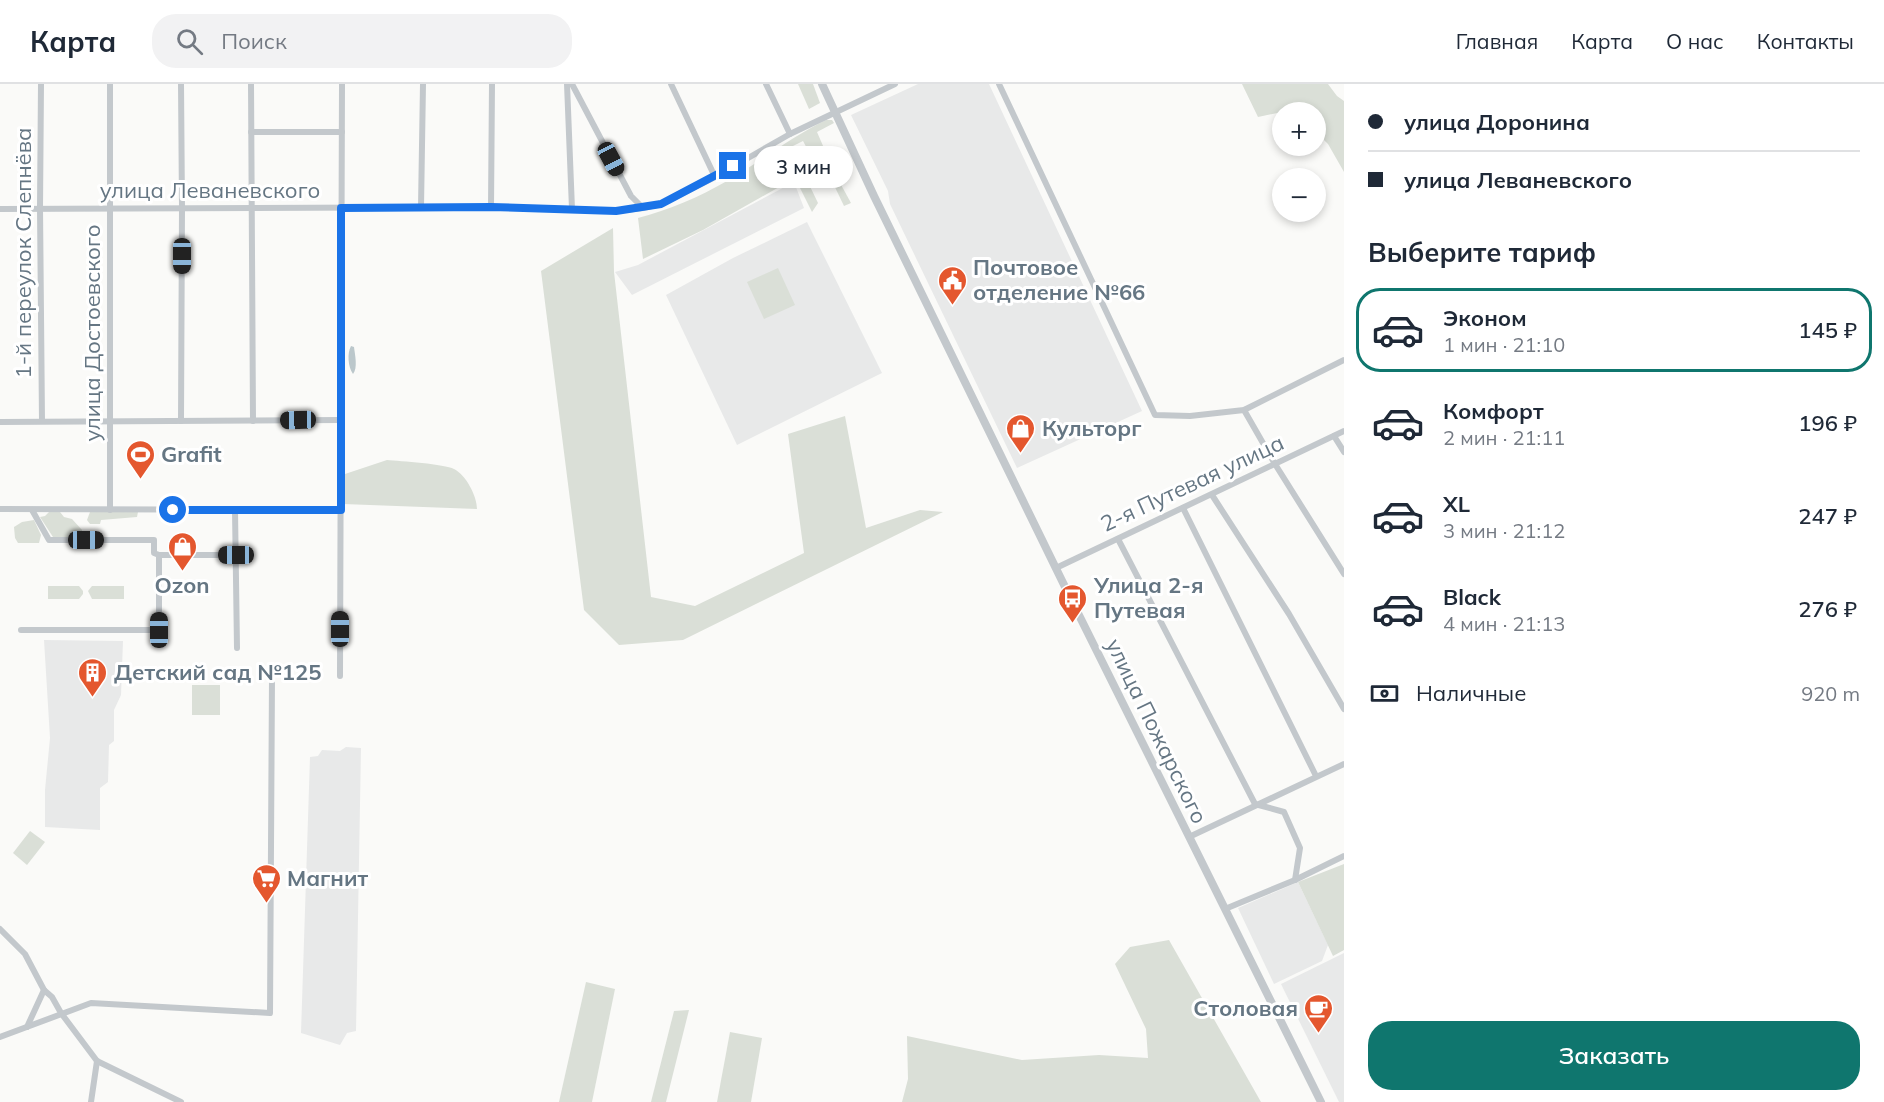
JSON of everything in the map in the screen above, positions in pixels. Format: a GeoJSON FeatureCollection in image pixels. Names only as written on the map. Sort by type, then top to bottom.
{"type":"FeatureCollection","features":[{"type":"Feature","properties":{"kind":"street","name":"1-й переулок Слепнёва"},"geometry":{"type":"LineString","coordinates":[[41,84],[42,421]]}},
{"type":"Feature","properties":{"kind":"street","name":"улица Достоевского"},"geometry":{"type":"LineString","coordinates":[[110,84],[110,510]]}},
{"type":"Feature","properties":{"kind":"street"},"geometry":{"type":"LineString","coordinates":[[181,84],[183,208],[181,421]]}},
{"type":"Feature","properties":{"kind":"street"},"geometry":{"type":"LineString","coordinates":[[251,84],[253,421]]}},
{"type":"Feature","properties":{"kind":"street"},"geometry":{"type":"LineString","coordinates":[[340,676],[342,84]]}},
{"type":"Feature","properties":{"kind":"street"},"geometry":{"type":"LineString","coordinates":[[422,207],[423,84]]}},
{"type":"Feature","properties":{"kind":"street"},"geometry":{"type":"LineString","coordinates":[[491,207],[492,84]]}},
{"type":"Feature","properties":{"kind":"street"},"geometry":{"type":"LineString","coordinates":[[567,84],[572,209]]}},
{"type":"Feature","properties":{"kind":"street"},"geometry":{"type":"LineString","coordinates":[[572,84],[631,196],[643,208]]}},
{"type":"Feature","properties":{"kind":"street"},"geometry":{"type":"LineString","coordinates":[[670,84],[714,177]]}},
{"type":"Feature","properties":{"kind":"street"},"geometry":{"type":"LineString","coordinates":[[766,84],[790,134]]}},
{"type":"Feature","properties":{"kind":"street","name":"улица Пожарского"},"geometry":{"type":"LineString","coordinates":[[822,84],[1056,568],[1321,1102]]}},
{"type":"Feature","properties":{"kind":"street","name":"улица Леваневского"},"geometry":{"type":"LineString","coordinates":[[0,208],[491,207],[616,211],[643,208],[661,204],[790,134],[895,84]]}},
{"type":"Feature","properties":{"kind":"street","name":"2-я Путевая улица"},"geometry":{"type":"LineString","coordinates":[[999,84],[1155,416],[1190,416],[1244,410],[1344,360]]}},
{"type":"Feature","properties":{"kind":"street"},"geometry":{"type":"LineString","coordinates":[[252,132],[342,132]]}},
{"type":"Feature","properties":{"kind":"street"},"geometry":{"type":"LineString","coordinates":[[1244,410],[1344,574]]}},
{"type":"Feature","properties":{"kind":"street"},"geometry":{"type":"LineString","coordinates":[[0,422],[342,420]]}},
{"type":"Feature","properties":{"kind":"street","name":"2-я Путевая улица"},"geometry":{"type":"LineString","coordinates":[[1056,568],[1344,431]]}},
{"type":"Feature","properties":{"kind":"street"},"geometry":{"type":"LineString","coordinates":[[1334,436],[1344,452]]}},
{"type":"Feature","properties":{"kind":"street"},"geometry":{"type":"LineString","coordinates":[[1212,495],[1289,614],[1344,709]]}},
{"type":"Feature","properties":{"kind":"street"},"geometry":{"type":"LineString","coordinates":[[1183,508],[1316,776]]}},
{"type":"Feature","properties":{"kind":"street"},"geometry":{"type":"LineString","coordinates":[[0,509],[341,510]]}},
{"type":"Feature","properties":{"kind":"street"},"geometry":{"type":"LineString","coordinates":[[32,510],[49,540],[154,540],[154,553],[159,555],[236,555]]}},
{"type":"Feature","properties":{"kind":"street"},"geometry":{"type":"LineString","coordinates":[[235,510],[237,648]]}},
{"type":"Feature","properties":{"kind":"street"},"geometry":{"type":"LineString","coordinates":[[1118,539],[1256,804],[1284,812],[1300,848],[1294,880]]}},
{"type":"Feature","properties":{"kind":"street"},"geometry":{"type":"LineString","coordinates":[[21,630],[159,630],[159,555]]}},
{"type":"Feature","properties":{"kind":"street"},"geometry":{"type":"LineString","coordinates":[[0,1037],[91,1003],[270,1013],[272,678]]}},
{"type":"Feature","properties":{"kind":"street"},"geometry":{"type":"LineString","coordinates":[[1189,837],[1344,764]]}},
{"type":"Feature","properties":{"kind":"street"},"geometry":{"type":"LineString","coordinates":[[1225,909],[1344,856]]}},
{"type":"Feature","properties":{"kind":"street"},"geometry":{"type":"LineString","coordinates":[[0,928],[25,954],[44,990],[52,997],[61,1013],[97,1061],[181,1102]]}},
{"type":"Feature","properties":{"kind":"street"},"geometry":{"type":"LineString","coordinates":[[27,1027],[44,990]]}},
{"type":"Feature","properties":{"kind":"street"},"geometry":{"type":"LineString","coordinates":[[91,1102],[97,1061]]}},
{"type":"Feature","properties":{"kind":"shaded area"},"geometry":{"type":"Polygon","coordinates":[[[798,84],[813,84],[820,103],[809,109],[798,84]]]}},
{"type":"Feature","properties":{"kind":"shaded area"},"geometry":{"type":"Polygon","coordinates":[[[918,84],[989,84],[1142,411],[1017,468],[890,204],[888,191],[851,115],[918,84]]]}},
{"type":"Feature","properties":{"kind":"shaded area"},"geometry":{"type":"Polygon","coordinates":[[[1242,84],[1328,84],[1344,101],[1344,172],[1326,142],[1326,102],[1272,102],[1272,114],[1258,117],[1242,84]]]}},
{"type":"Feature","properties":{"kind":"shaded area"},"geometry":{"type":"Polygon","coordinates":[[[826,120],[832,120],[834,123],[817,132],[827,155],[810,154],[803,141],[791,147],[818,203],[812,212],[795,178],[703,230],[643,259],[638,218],[695,198],[826,120]]]}},
{"type":"Feature","properties":{"kind":"shaded area"},"geometry":{"type":"Polygon","coordinates":[[[833,170],[851,203],[844,206],[831,179],[833,170]]]}},
{"type":"Feature","properties":{"kind":"shaded area"},"geometry":{"type":"Polygon","coordinates":[[[794,182],[804,208],[632,295],[615,272],[638,265],[794,182]]]}},
{"type":"Feature","properties":{"kind":"shaded area"},"geometry":{"type":"Polygon","coordinates":[[[807,222],[882,373],[737,445],[666,295],[733,258],[807,222]]]}},
{"type":"Feature","properties":{"kind":"shaded area"},"geometry":{"type":"Polygon","coordinates":[[[613,228],[614,272],[651,597],[695,606],[804,553],[788,434],[845,416],[866,528],[920,510],[943,512],[683,640],[619,645],[584,610],[541,271],[613,228]]]}},
{"type":"Feature","properties":{"kind":"shaded area"},"geometry":{"type":"Polygon","coordinates":[[[778,268],[795,305],[764,319],[747,282],[778,268]]]}},
{"type":"Feature","properties":{"kind":"shaded area"},"geometry":{"type":"Polygon","coordinates":[[[351,346],[354,347],[356,361],[353,374],[349,360],[351,346]]]}},
{"type":"Feature","properties":{"kind":"shaded area"},"geometry":{"type":"Polygon","coordinates":[[[387,460],[432,464],[454,469],[470,486],[477,509],[343,504],[345,474],[387,460]]]}},
{"type":"Feature","properties":{"kind":"shaded area"},"geometry":{"type":"Polygon","coordinates":[[[49,512],[60,512],[64,517],[72,519],[82,530],[82,535],[53,537],[40,517],[49,512]]]}},
{"type":"Feature","properties":{"kind":"shaded area"},"geometry":{"type":"Polygon","coordinates":[[[90,512],[138,512],[137,517],[101,520],[100,524],[90,524],[87,520],[90,512]]]}},
{"type":"Feature","properties":{"kind":"shaded area"},"geometry":{"type":"Polygon","coordinates":[[[34,520],[41,535],[39,543],[18,543],[14,527],[22,522],[34,520]]]}},
{"type":"Feature","properties":{"kind":"shaded area"},"geometry":{"type":"Polygon","coordinates":[[[48,586],[79,586],[83,594],[79,599],[48,599],[48,586]]]}},
{"type":"Feature","properties":{"kind":"shaded area"},"geometry":{"type":"Polygon","coordinates":[[[92,586],[124,586],[124,599],[92,599],[88,591],[92,586]]]}},
{"type":"Feature","properties":{"kind":"shaded area"},"geometry":{"type":"Polygon","coordinates":[[[44,640],[123,641],[121,695],[114,710],[114,741],[109,745],[108,782],[100,788],[100,830],[45,827],[45,790],[50,738],[44,640]]]}},
{"type":"Feature","properties":{"kind":"shaded area"},"geometry":{"type":"Polygon","coordinates":[[[192,685],[220,685],[220,715],[192,715],[192,685]]]}},
{"type":"Feature","properties":{"kind":"shaded area"},"geometry":{"type":"Polygon","coordinates":[[[346,747],[361,748],[356,1031],[347,1033],[340,1045],[301,1033],[310,757],[318,756],[322,750],[340,751],[346,747]]]}},
{"type":"Feature","properties":{"kind":"shaded area"},"geometry":{"type":"Polygon","coordinates":[[[30,831],[45,842],[27,865],[13,853],[30,831]]]}},
{"type":"Feature","properties":{"kind":"shaded area"},"geometry":{"type":"Polygon","coordinates":[[[1344,864],[1344,950],[1333,956],[1298,882],[1344,864]]]}},
{"type":"Feature","properties":{"kind":"shaded area"},"geometry":{"type":"Polygon","coordinates":[[[1298,882],[1328,945],[1322,961],[1274,984],[1238,908],[1298,882]]]}},
{"type":"Feature","properties":{"kind":"shaded area"},"geometry":{"type":"Polygon","coordinates":[[[1169,940],[1261,1102],[902,1102],[908,1079],[907,1036],[1022,1060],[1099,1055],[1148,1058],[1146,1029],[1115,964],[1130,947],[1169,940]]]}},
{"type":"Feature","properties":{"kind":"shaded area"},"geometry":{"type":"Polygon","coordinates":[[[1344,953],[1344,1102],[1339,1102],[1281,984],[1344,953]]]}},
{"type":"Feature","properties":{"kind":"shaded area"},"geometry":{"type":"Polygon","coordinates":[[[586,982],[615,989],[592,1102],[559,1102],[586,982]]]}},
{"type":"Feature","properties":{"kind":"shaded area"},"geometry":{"type":"Polygon","coordinates":[[[689,1010],[666,1102],[651,1102],[674,1011],[689,1010]]]}},
{"type":"Feature","properties":{"kind":"shaded area"},"geometry":{"type":"Polygon","coordinates":[[[730,1032],[762,1038],[751,1102],[717,1102],[730,1032]]]}},
{"type":"Feature","properties":{"kind":"place","name":"Почтовое отделение №66"},"geometry":{"type":"Point","coordinates":[952,306]}},
{"type":"Feature","properties":{"kind":"place","name":"Культорг"},"geometry":{"type":"Point","coordinates":[1021,454]}},
{"type":"Feature","properties":{"kind":"place","name":"Grafit"},"geometry":{"type":"Point","coordinates":[140,480]}},
{"type":"Feature","properties":{"kind":"place","name":"Ozon"},"geometry":{"type":"Point","coordinates":[182,572]}},
{"type":"Feature","properties":{"kind":"place","name":"Улица 2-я Путевая"},"geometry":{"type":"Point","coordinates":[1073,624]}},
{"type":"Feature","properties":{"kind":"place","name":"Детский сад №125"},"geometry":{"type":"Point","coordinates":[93,698]}},
{"type":"Feature","properties":{"kind":"place","name":"Магнит"},"geometry":{"type":"Point","coordinates":[266,904]}},
{"type":"Feature","properties":{"kind":"place","name":"Столовая"},"geometry":{"type":"Point","coordinates":[1319,1034]}},
{"type":"Feature","properties":{"kind":"route"},"geometry":{"type":"LineString","coordinates":[[173,510],[341,510],[341,208],[491,207],[616,211],[661,204],[733,166]]}}]}
